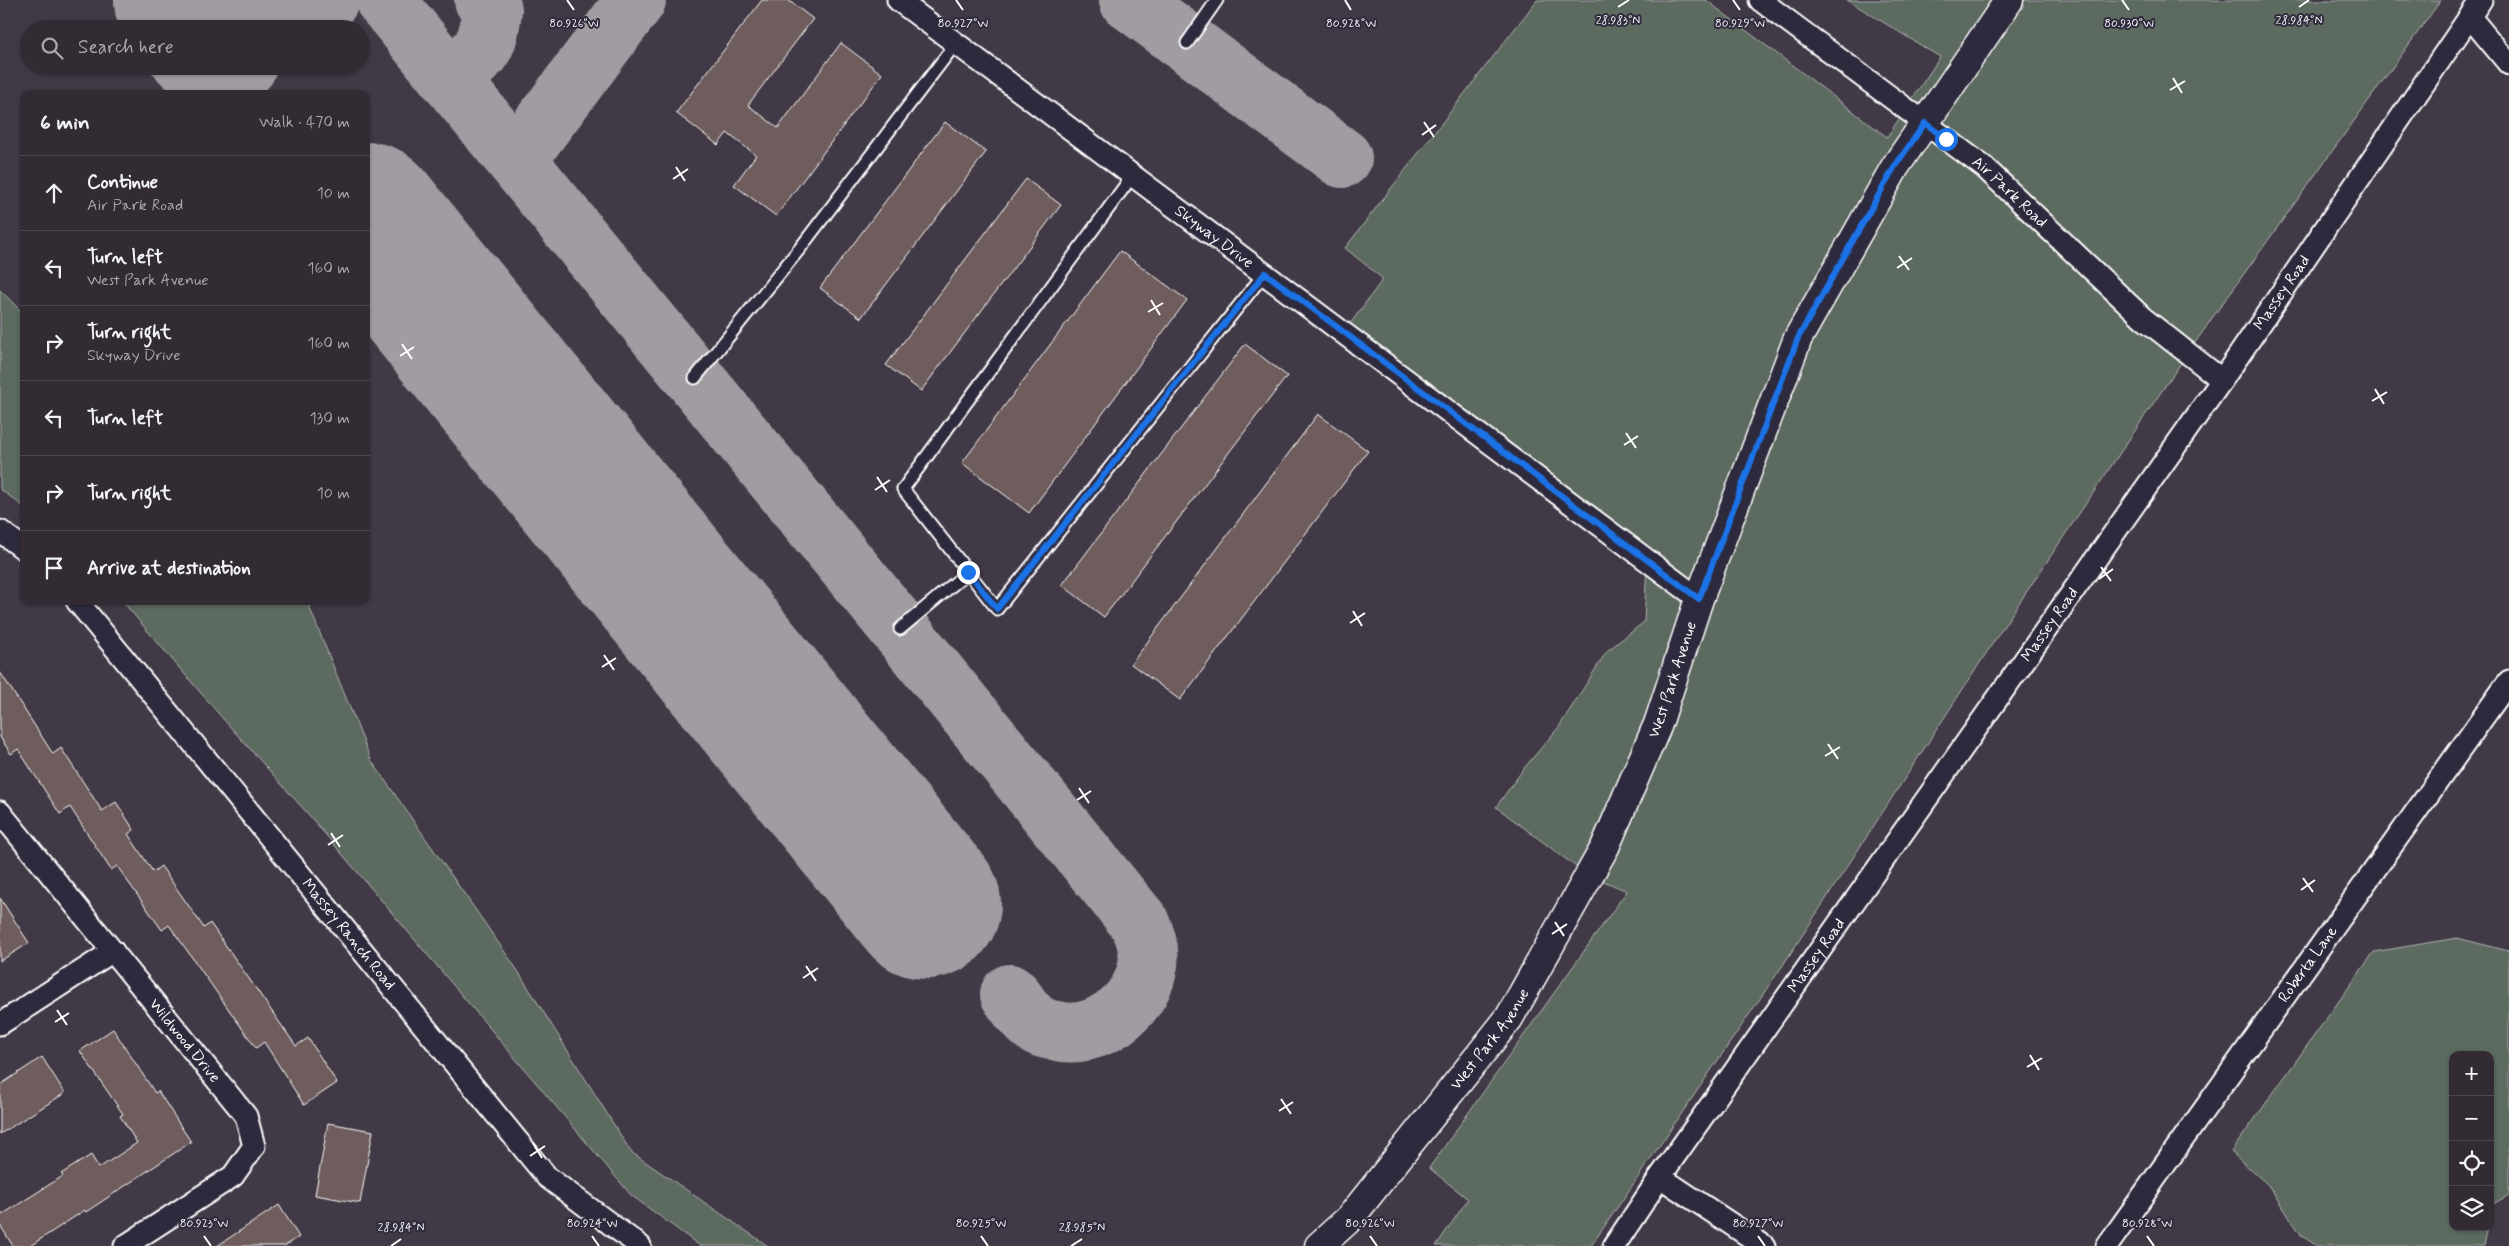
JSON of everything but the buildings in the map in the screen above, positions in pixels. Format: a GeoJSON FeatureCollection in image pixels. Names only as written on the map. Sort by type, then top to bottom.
{"type":"FeatureCollection","features":[{"type":"Feature","properties":{"kind":"street","name":"Skyway Drive"},"geometry":{"type":"LineString","coordinates":[[898,0],[1699,599]]}},
{"type":"Feature","properties":{"kind":"street","name":"Air Park Road"},"geometry":{"type":"LineString","coordinates":[[1760,0],[1984,167],[2143,318],[2222,380]]}},
{"type":"Feature","properties":{"kind":"street","name":"West Park Avenue"},"geometry":{"type":"LineString","coordinates":[[1319,1246],[1350,1218],[1509,1018],[1605,847],[1658,724],[1699,599],[1798,338],[1895,166],[2009,0]]}},
{"type":"Feature","properties":{"kind":"street"},"geometry":{"type":"LineString","coordinates":[[2475,8],[2509,64]]}},
{"type":"Feature","properties":{"kind":"street","name":"Massey Road"},"geometry":{"type":"LineString","coordinates":[[1614,1246],[1660,1177],[2222,380],[2475,8]]}},
{"type":"Feature","properties":{"kind":"street"},"geometry":{"type":"LineString","coordinates":[[0,531],[20,546]]}},
{"type":"Feature","properties":{"kind":"street","name":"Massey Ranch Road"},"geometry":{"type":"LineString","coordinates":[[79,605],[548,1176],[640,1246]]}},
{"type":"Feature","properties":{"kind":"street","name":"Roberta Lane"},"geometry":{"type":"LineString","coordinates":[[2107,1246],[2509,681]]}},
{"type":"Feature","properties":{"kind":"street","name":"Wildwood Drive"},"geometry":{"type":"LineString","coordinates":[[0,812],[246,1116],[254,1146],[233,1176],[125,1246]]}},
{"type":"Feature","properties":{"kind":"street"},"geometry":{"type":"LineString","coordinates":[[0,1024],[113,951]]}},
{"type":"Feature","properties":{"kind":"street"},"geometry":{"type":"LineString","coordinates":[[1660,1177],[1764,1246]]}},
{"type":"Feature","properties":{"kind":"lane"},"geometry":{"type":"LineString","coordinates":[[1187,43],[1217,0]]}},
{"type":"Feature","properties":{"kind":"lane"},"geometry":{"type":"LineString","coordinates":[[695,378],[801,247],[956,43]]}},
{"type":"Feature","properties":{"kind":"lane"},"geometry":{"type":"LineString","coordinates":[[1133,175],[903,489],[997,609],[1265,273]]}},
{"type":"Feature","properties":{"kind":"lane"},"geometry":{"type":"LineString","coordinates":[[900,629],[968,572]]}},
{"type":"Feature","properties":{"kind":"green space"},"geometry":{"type":"Polygon","coordinates":[[[1537,0],[1706,0],[1887,137],[1940,57],[1847,0],[1994,0],[1885,159],[1594,841],[1579,869],[1496,807],[1525,767],[1559,727],[1607,651],[1644,622],[1648,546],[1347,328],[1383,279],[1345,248],[1537,0]]]}},
{"type":"Feature","properties":{"kind":"green space"},"geometry":{"type":"Polygon","coordinates":[[[2025,0],[2441,0],[2161,392],[2017,606],[1783,965],[1591,1246],[1436,1246],[1468,1199],[1429,1168],[1627,891],[1601,880],[1711,605],[1808,344],[1905,174],[2025,0]]]}},
{"type":"Feature","properties":{"kind":"green space"},"geometry":{"type":"Polygon","coordinates":[[[0,290],[20,310],[20,504],[0,489],[0,290]]]}},
{"type":"Feature","properties":{"kind":"green space"},"geometry":{"type":"Polygon","coordinates":[[[125,605],[309,605],[371,760],[516,968],[631,1152],[768,1246],[700,1246],[631,1195],[309,815],[125,605]]]}},
{"type":"Feature","properties":{"kind":"green space"},"geometry":{"type":"Polygon","coordinates":[[[2457,938],[2509,951],[2509,1195],[2494,1203],[2494,1051],[2449,1051],[2449,1231],[2487,1231],[2484,1246],[2317,1246],[2302,1236],[2268,1185],[2231,1152],[2374,952],[2457,938]]]}},
{"type":"Feature","properties":{"kind":"taxiway"},"geometry":{"type":"LineString","coordinates":[[304,20],[329,0]]}},
{"type":"Feature","properties":{"kind":"taxiway"},"geometry":{"type":"LineString","coordinates":[[385,0],[1139,922],[1146,939],[1148,951],[1147,970],[1142,984],[1134,997],[1125,1009],[1113,1019],[1086,1031],[1071,1033],[1054,1031],[1037,1025],[1023,1012],[1010,994]]}},
{"type":"Feature","properties":{"kind":"taxiway"},"geometry":{"type":"LineString","coordinates":[[450,79],[475,57],[485,43],[492,10],[484,0]]}},
{"type":"Feature","properties":{"kind":"taxiway"},"geometry":{"type":"LineString","coordinates":[[516,160],[636,0]]}},
{"type":"Feature","properties":{"kind":"taxiway"},"geometry":{"type":"LineString","coordinates":[[1129,0],[1342,158]]}},
{"type":"Feature","properties":{"kind":"runway"},"geometry":{"type":"LineString","coordinates":[[189,0],[206,20]]}},
{"type":"Feature","properties":{"kind":"runway"},"geometry":{"type":"LineString","coordinates":[[370,222],[926,904]]}},
{"type":"Feature","properties":{"kind":"route"},"geometry":{"type":"LineString","coordinates":[[968,572],[997,609],[1265,273],[1699,599],[1798,338],[1895,166],[1925,123],[1946,139]]}}]}
